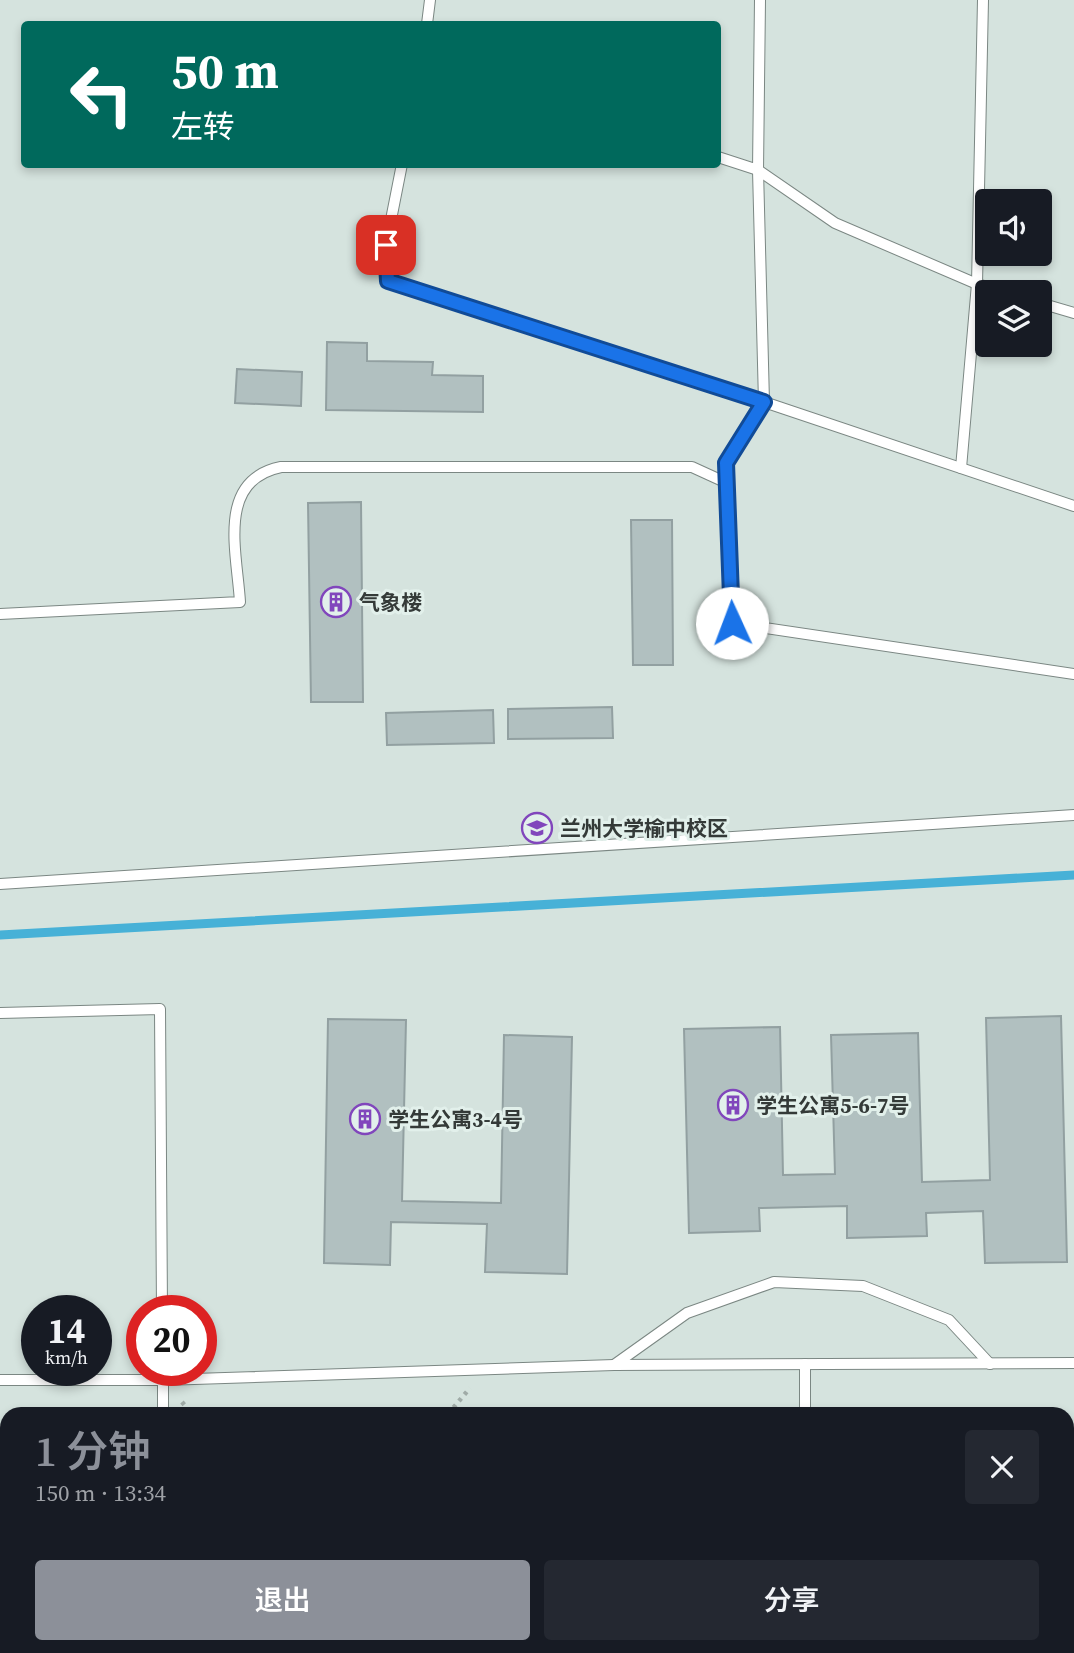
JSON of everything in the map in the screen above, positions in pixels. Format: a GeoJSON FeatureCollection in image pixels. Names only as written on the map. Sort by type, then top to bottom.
{"type":"FeatureCollection","features":[{"type":"Feature","properties":{"kind":"lane"},"geometry":{"type":"LineString","coordinates":[[427,21],[430,0]]}},
{"type":"Feature","properties":{"kind":"lane"},"geometry":{"type":"LineString","coordinates":[[760,0],[758,170],[764,402],[726,463],[732,623],[1074,674]]}},
{"type":"Feature","properties":{"kind":"lane"},"geometry":{"type":"LineString","coordinates":[[977,280],[983,0]]}},
{"type":"Feature","properties":{"kind":"lane"},"geometry":{"type":"LineString","coordinates":[[721,158],[758,170],[835,223],[975,283]]}},
{"type":"Feature","properties":{"kind":"lane"},"geometry":{"type":"LineString","coordinates":[[401,168],[386,245],[388,281],[764,402],[1074,506]]}},
{"type":"Feature","properties":{"kind":"lane"},"geometry":{"type":"LineString","coordinates":[[961,468],[975,307]]}},
{"type":"Feature","properties":{"kind":"lane"},"geometry":{"type":"LineString","coordinates":[[1052,307],[1074,313]]}},
{"type":"Feature","properties":{"kind":"lane"},"geometry":{"type":"LineString","coordinates":[[0,614],[240,602],[235,505],[241,490],[252,478],[265,470],[281,467],[692,467],[727,483]]}},
{"type":"Feature","properties":{"kind":"lane"},"geometry":{"type":"LineString","coordinates":[[0,884],[1074,815]]}},
{"type":"Feature","properties":{"kind":"lane"},"geometry":{"type":"LineString","coordinates":[[0,1013],[160,1009],[162,1295]]}},
{"type":"Feature","properties":{"kind":"lane"},"geometry":{"type":"LineString","coordinates":[[614,1365],[687,1313],[774,1282],[863,1286],[949,1320],[990,1364]]}},
{"type":"Feature","properties":{"kind":"lane"},"geometry":{"type":"LineString","coordinates":[[217,1374],[614,1365],[1074,1363]]}},
{"type":"Feature","properties":{"kind":"lane"},"geometry":{"type":"LineString","coordinates":[[805,1407],[806,1364]]}},
{"type":"Feature","properties":{"kind":"lane"},"geometry":{"type":"LineString","coordinates":[[0,1380],[126,1376]]}},
{"type":"Feature","properties":{"kind":"lane"},"geometry":{"type":"LineString","coordinates":[[163,1386],[163,1407]]}},
{"type":"Feature","properties":{"kind":"building"},"geometry":{"type":"Polygon","coordinates":[[[327,342],[367,343],[367,361],[433,362],[432,375],[483,376],[483,412],[326,410],[327,342]]]}},
{"type":"Feature","properties":{"kind":"building"},"geometry":{"type":"Polygon","coordinates":[[[237,369],[302,372],[301,406],[235,403],[237,369]]]}},
{"type":"Feature","properties":{"kind":"building","name":"气象楼"},"geometry":{"type":"Polygon","coordinates":[[[361,502],[363,702],[311,702],[308,503],[361,502]]]}},
{"type":"Feature","properties":{"kind":"building"},"geometry":{"type":"Polygon","coordinates":[[[631,520],[672,520],[673,665],[633,665],[631,520]]]}},
{"type":"Feature","properties":{"kind":"building"},"geometry":{"type":"Polygon","coordinates":[[[612,707],[613,738],[508,739],[508,709],[612,707]]]}},
{"type":"Feature","properties":{"kind":"building"},"geometry":{"type":"Polygon","coordinates":[[[493,710],[494,743],[387,745],[386,713],[493,710]]]}},
{"type":"Feature","properties":{"kind":"building","name":"学生公寓5-6-7号"},"geometry":{"type":"Polygon","coordinates":[[[1061,1016],[1067,1262],[985,1263],[983,1211],[926,1213],[927,1236],[847,1238],[847,1206],[759,1208],[760,1231],[689,1233],[684,1029],[780,1027],[783,1175],[835,1174],[831,1035],[918,1033],[922,1182],[990,1180],[986,1018],[1061,1016]]]}},
{"type":"Feature","properties":{"kind":"building","name":"学生公寓3-4号"},"geometry":{"type":"Polygon","coordinates":[[[328,1019],[406,1020],[402,1201],[501,1203],[504,1035],[572,1037],[567,1274],[485,1272],[487,1224],[391,1222],[390,1265],[324,1263],[328,1019]]]}},
{"type":"Feature","properties":{"kind":"waterway"},"geometry":{"type":"LineString","coordinates":[[0,935],[1074,875]]}},
{"type":"Feature","properties":{"kind":"place","name":"气象楼"},"geometry":{"type":"Point","coordinates":[336,602]}},
{"type":"Feature","properties":{"kind":"place","name":"兰州大学榆中校区"},"geometry":{"type":"Point","coordinates":[537,828]}},
{"type":"Feature","properties":{"kind":"place","name":"学生公寓5-6-7号"},"geometry":{"type":"Point","coordinates":[733,1105]}},
{"type":"Feature","properties":{"kind":"place","name":"学生公寓3-4号"},"geometry":{"type":"Point","coordinates":[365,1119]}},
{"type":"Feature","properties":{"kind":"route"},"geometry":{"type":"LineString","coordinates":[[386,245],[388,281],[764,402],[726,463],[732,623]]}}]}
